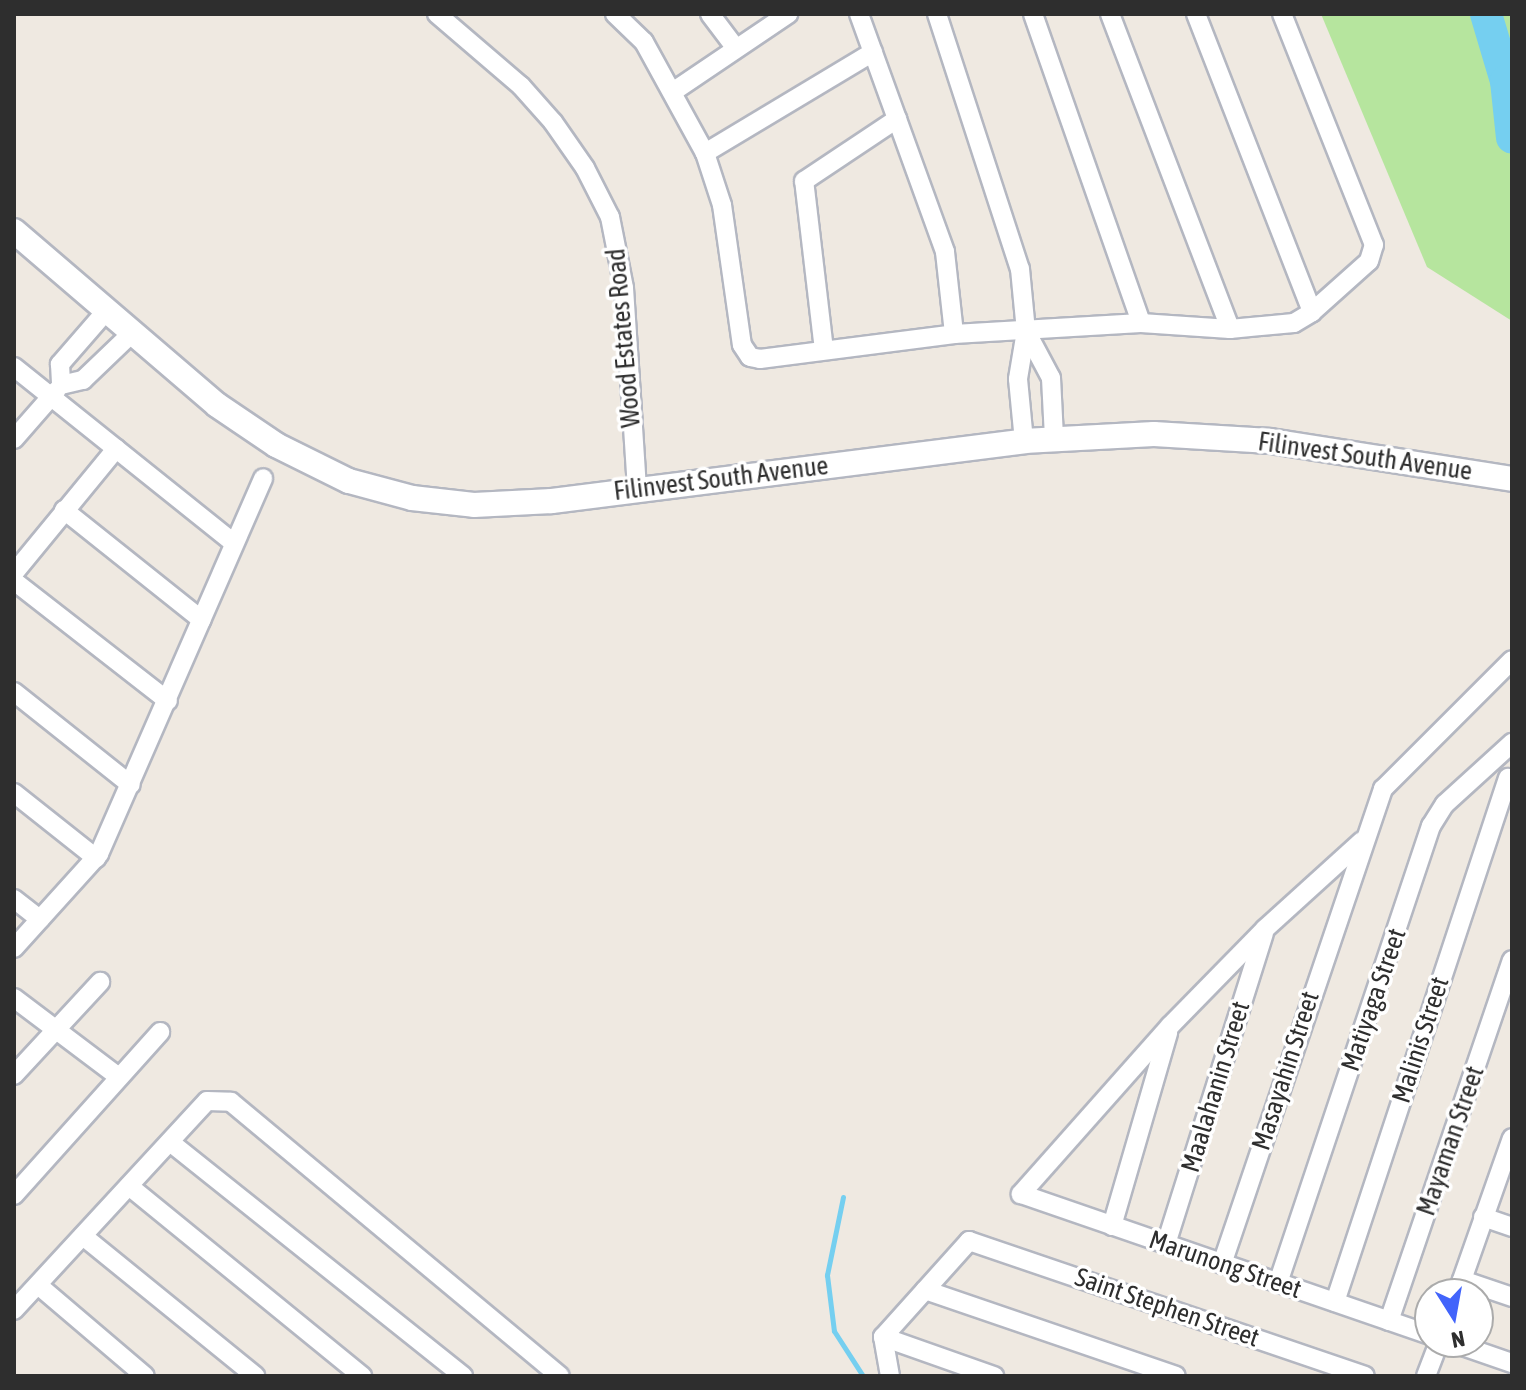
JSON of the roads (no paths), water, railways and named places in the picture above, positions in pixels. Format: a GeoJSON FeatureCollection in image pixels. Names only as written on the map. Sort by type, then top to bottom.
{"type":"FeatureCollection","features":[{"type":"Feature","properties":{"kind":"street","name":"Wood Estates Road"},"geometry":{"type":"LineString","coordinates":[[437,14],[521,86],[553,122],[585,168],[610,217],[624,288],[637,489]]}},
{"type":"Feature","properties":{"kind":"street"},"geometry":{"type":"LineString","coordinates":[[454,29],[467,14]]}},
{"type":"Feature","properties":{"kind":"street"},"geometry":{"type":"LineString","coordinates":[[615,14],[644,42],[674,91],[705,153],[722,205],[742,345],[750,357],[760,359],[954,334],[1141,323],[1230,329],[1294,323],[1312,312],[1369,261],[1374,245],[1282,14]]}},
{"type":"Feature","properties":{"kind":"street"},"geometry":{"type":"LineString","coordinates":[[710,14],[735,47]]}},
{"type":"Feature","properties":{"kind":"street"},"geometry":{"type":"LineString","coordinates":[[674,91],[788,14]]}},
{"type":"Feature","properties":{"kind":"street"},"geometry":{"type":"LineString","coordinates":[[859,14],[945,252],[954,334]]}},
{"type":"Feature","properties":{"kind":"street"},"geometry":{"type":"LineString","coordinates":[[937,14],[1011,230],[1026,331],[1018,379],[1024,441]]}},
{"type":"Feature","properties":{"kind":"street"},"geometry":{"type":"LineString","coordinates":[[1033,14],[1141,323]]}},
{"type":"Feature","properties":{"kind":"street"},"geometry":{"type":"LineString","coordinates":[[1110,14],[1230,329]]}},
{"type":"Feature","properties":{"kind":"street"},"geometry":{"type":"LineString","coordinates":[[1196,14],[1312,312]]}},
{"type":"Feature","properties":{"kind":"street"},"geometry":{"type":"LineString","coordinates":[[705,153],[873,52]]}},
{"type":"Feature","properties":{"kind":"street"},"geometry":{"type":"LineString","coordinates":[[824,350],[804,181],[897,119]]}},
{"type":"Feature","properties":{"kind":"street","name":"Filinvest South Avenue"},"geometry":{"type":"LineString","coordinates":[[14,231],[229,413],[276,445],[349,481],[412,498],[474,505],[637,489],[1024,441],[1154,434],[1270,441],[1512,479]]}},
{"type":"Feature","properties":{"kind":"street"},"geometry":{"type":"LineString","coordinates":[[56,391],[60,364],[107,310]]}},
{"type":"Feature","properties":{"kind":"street"},"geometry":{"type":"LineString","coordinates":[[1026,331],[1051,378],[1054,438]]}},
{"type":"Feature","properties":{"kind":"street"},"geometry":{"type":"LineString","coordinates":[[14,439],[56,391],[83,380],[133,332]]}},
{"type":"Feature","properties":{"kind":"street"},"geometry":{"type":"LineString","coordinates":[[14,367],[56,391],[116,449],[234,543]]}},
{"type":"Feature","properties":{"kind":"street"},"geometry":{"type":"LineString","coordinates":[[14,573],[116,449]]}},
{"type":"Feature","properties":{"kind":"street"},"geometry":{"type":"LineString","coordinates":[[14,948],[96,858],[168,701],[263,478]]}},
{"type":"Feature","properties":{"kind":"street"},"geometry":{"type":"LineString","coordinates":[[64,510],[202,620]]}},
{"type":"Feature","properties":{"kind":"street"},"geometry":{"type":"LineString","coordinates":[[14,581],[168,701]]}},
{"type":"Feature","properties":{"kind":"street","name":"Masayahin Street"},"geometry":{"type":"LineString","coordinates":[[1222,1264],[1349,878],[1362,841],[1394,773],[1512,660]]}},
{"type":"Feature","properties":{"kind":"street"},"geometry":{"type":"LineString","coordinates":[[14,692],[131,785]]}},
{"type":"Feature","properties":{"kind":"street","name":"Matiyaga Street"},"geometry":{"type":"LineString","coordinates":[[1278,1283],[1431,826],[1445,804],[1512,743]]}},
{"type":"Feature","properties":{"kind":"street"},"geometry":{"type":"LineString","coordinates":[[1490,766],[1510,779]]}},
{"type":"Feature","properties":{"kind":"street","name":"Malinis Street"},"geometry":{"type":"LineString","coordinates":[[1335,1302],[1510,779]]}},
{"type":"Feature","properties":{"kind":"street"},"geometry":{"type":"LineString","coordinates":[[14,793],[96,858]]}},
{"type":"Feature","properties":{"kind":"street"},"geometry":{"type":"LineString","coordinates":[[1112,1226],[1170,1026],[1265,929],[1362,841]]}},
{"type":"Feature","properties":{"kind":"street"},"geometry":{"type":"LineString","coordinates":[[14,899],[40,919]]}},
{"type":"Feature","properties":{"kind":"street","name":"Maalahanin Street"},"geometry":{"type":"LineString","coordinates":[[1166,1244],[1265,929]]}},
{"type":"Feature","properties":{"kind":"street","name":"Mayaman Street"},"geometry":{"type":"LineString","coordinates":[[1389,1321],[1512,960]]}},
{"type":"Feature","properties":{"kind":"street"},"geometry":{"type":"LineString","coordinates":[[14,1075],[100,982]]}},
{"type":"Feature","properties":{"kind":"street"},"geometry":{"type":"LineString","coordinates":[[14,998],[119,1077]]}},
{"type":"Feature","properties":{"kind":"street","name":"Marunong Street"},"geometry":{"type":"LineString","coordinates":[[1170,1026],[1021,1194],[1414,1330]]}},
{"type":"Feature","properties":{"kind":"street"},"geometry":{"type":"LineString","coordinates":[[14,1195],[160,1032]]}},
{"type":"Feature","properties":{"kind":"street"},"geometry":{"type":"LineString","coordinates":[[14,1310],[207,1101],[231,1102],[560,1376]]}},
{"type":"Feature","properties":{"kind":"street"},"geometry":{"type":"LineString","coordinates":[[1462,1278],[1483,1217],[1508,1163],[1512,1138]]}},
{"type":"Feature","properties":{"kind":"street"},"geometry":{"type":"LineString","coordinates":[[170,1142],[463,1376]]}},
{"type":"Feature","properties":{"kind":"street"},"geometry":{"type":"LineString","coordinates":[[129,1186],[362,1376]]}},
{"type":"Feature","properties":{"kind":"street"},"geometry":{"type":"LineString","coordinates":[[1483,1217],[1512,1227]]}},
{"type":"Feature","properties":{"kind":"street"},"geometry":{"type":"LineString","coordinates":[[83,1236],[255,1376]]}},
{"type":"Feature","properties":{"kind":"street","name":"Saint Stephen Street"},"geometry":{"type":"LineString","coordinates":[[925,1290],[969,1241],[1365,1376]]}},
{"type":"Feature","properties":{"kind":"street"},"geometry":{"type":"LineString","coordinates":[[38,1285],[145,1376]]}},
{"type":"Feature","properties":{"kind":"street"},"geometry":{"type":"LineString","coordinates":[[883,1337],[925,1290],[1176,1376]]}},
{"type":"Feature","properties":{"kind":"street"},"geometry":{"type":"LineString","coordinates":[[883,1337],[890,1376]]}},
{"type":"Feature","properties":{"kind":"street"},"geometry":{"type":"LineString","coordinates":[[883,1337],[994,1376]]}},
{"type":"Feature","properties":{"kind":"waterway"},"geometry":{"type":"LineString","coordinates":[[1486,14],[1506,81],[1512,138]]}},
{"type":"Feature","properties":{"kind":"waterway"},"geometry":{"type":"LineString","coordinates":[[843,1197],[827,1275],[834,1331],[863,1376]]}}]}
